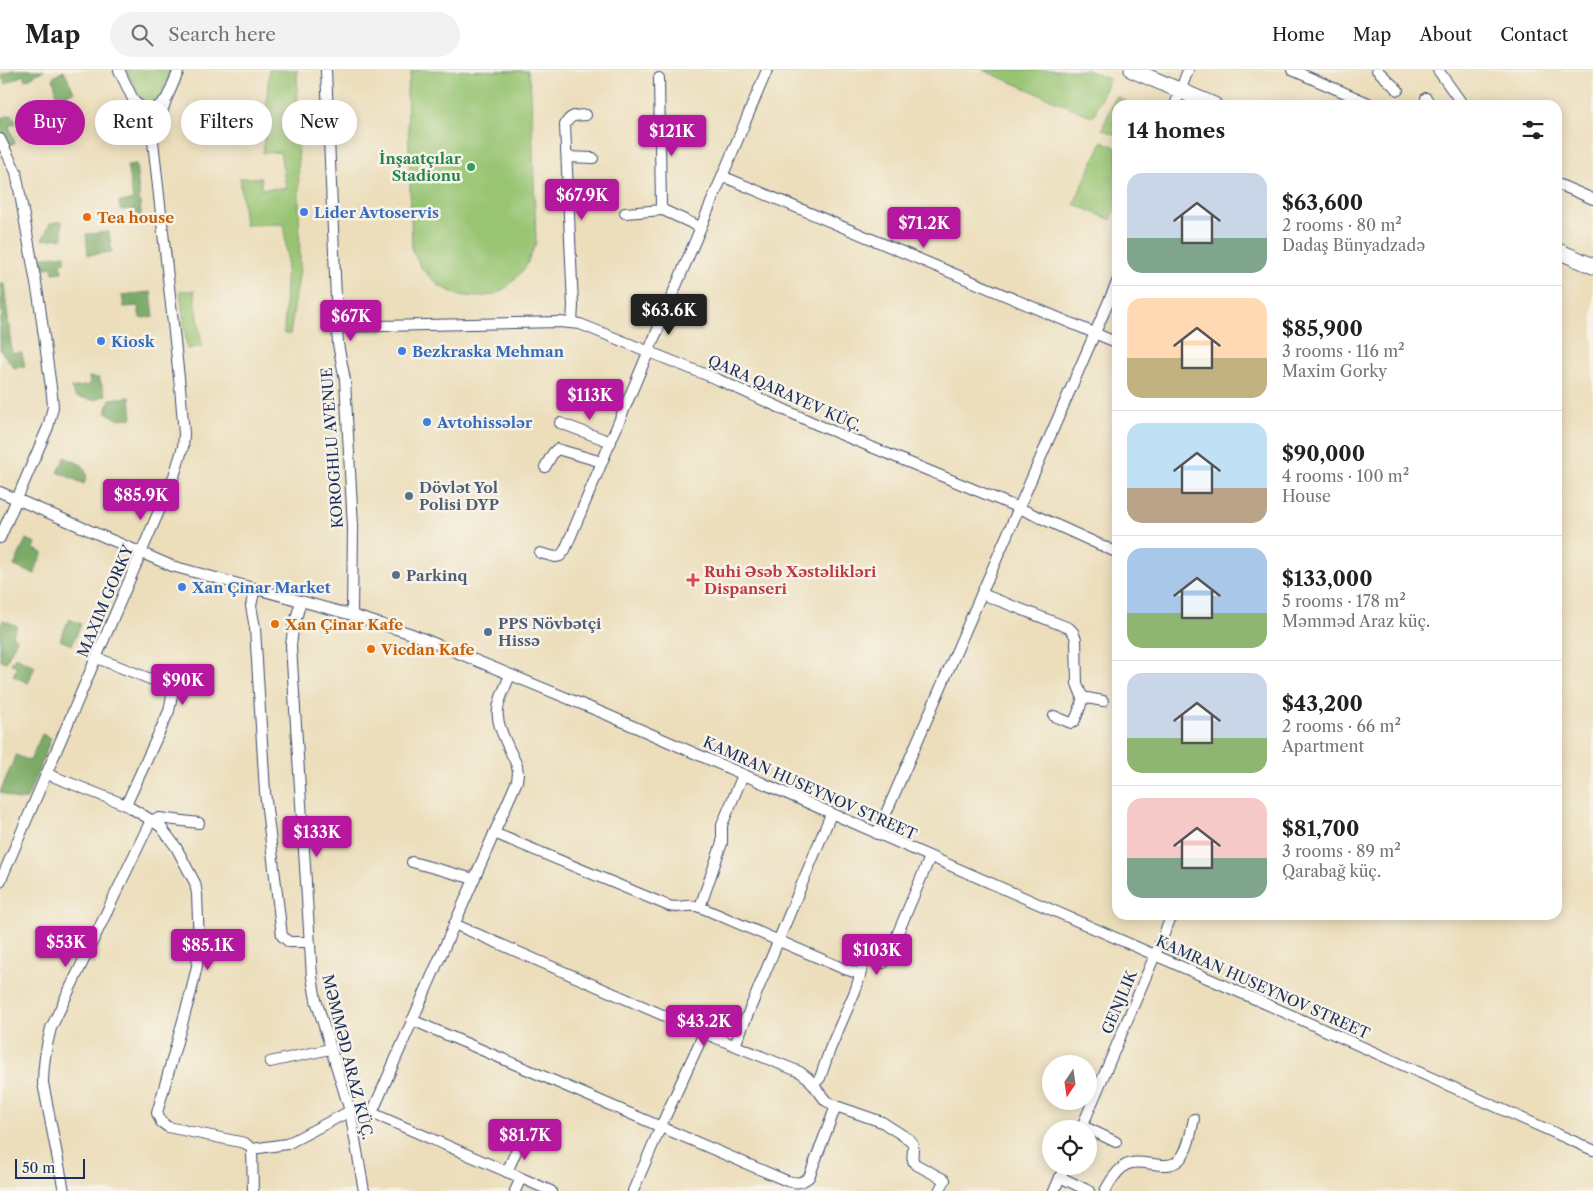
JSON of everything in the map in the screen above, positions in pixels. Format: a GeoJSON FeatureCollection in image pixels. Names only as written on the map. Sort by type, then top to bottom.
{"type":"FeatureCollection","features":[{"type":"Feature","properties":{"kind":"street"},"geometry":{"type":"LineString","coordinates":[[119,70],[135,100]]}},
{"type":"Feature","properties":{"kind":"street"},"geometry":{"type":"LineString","coordinates":[[166,100],[179,70]]}},
{"type":"Feature","properties":{"kind":"street","name":"KOROGHLU AVENUE"},"geometry":{"type":"LineString","coordinates":[[326,70],[338,344],[345,380],[353,526],[352,615]]}},
{"type":"Feature","properties":{"kind":"street"},"geometry":{"type":"LineString","coordinates":[[540,553],[555,557],[560,556],[564,550],[767,70]]}},
{"type":"Feature","properties":{"kind":"street"},"geometry":{"type":"LineString","coordinates":[[1132,70],[1199,100]]}},
{"type":"Feature","properties":{"kind":"street"},"geometry":{"type":"LineString","coordinates":[[1177,100],[1188,70]]}},
{"type":"Feature","properties":{"kind":"street"},"geometry":{"type":"LineString","coordinates":[[1292,70],[1361,100]]}},
{"type":"Feature","properties":{"kind":"street"},"geometry":{"type":"LineString","coordinates":[[1377,70],[1398,90]]}},
{"type":"Feature","properties":{"kind":"street"},"geometry":{"type":"LineString","coordinates":[[1438,70],[1459,100]]}},
{"type":"Feature","properties":{"kind":"street"},"geometry":{"type":"LineString","coordinates":[[659,78],[660,201],[663,210]]}},
{"type":"Feature","properties":{"kind":"street"},"geometry":{"type":"LineString","coordinates":[[572,322],[573,306],[565,125],[571,116],[586,115]]}},
{"type":"Feature","properties":{"kind":"street"},"geometry":{"type":"LineString","coordinates":[[0,139],[16,172],[39,300],[52,394],[51,418],[0,538]]}},
{"type":"Feature","properties":{"kind":"street","name":"MAXIM GORKY"},"geometry":{"type":"LineString","coordinates":[[0,882],[177,468],[183,447],[184,434],[153,145]]}},
{"type":"Feature","properties":{"kind":"street"},"geometry":{"type":"LineString","coordinates":[[567,157],[592,158]]}},
{"type":"Feature","properties":{"kind":"street"},"geometry":{"type":"LineString","coordinates":[[722,176],[1112,341]]}},
{"type":"Feature","properties":{"kind":"street"},"geometry":{"type":"LineString","coordinates":[[1562,186],[1593,199]]}},
{"type":"Feature","properties":{"kind":"street"},"geometry":{"type":"LineString","coordinates":[[625,213],[663,210],[700,227]]}},
{"type":"Feature","properties":{"kind":"street"},"geometry":{"type":"LineString","coordinates":[[1562,253],[1593,266]]}},
{"type":"Feature","properties":{"kind":"street"},"geometry":{"type":"LineString","coordinates":[[877,834],[1112,294]]}},
{"type":"Feature","properties":{"kind":"street","name":"QARA QARAYEV KÜÇ."},"geometry":{"type":"LineString","coordinates":[[337,327],[572,322],[719,380],[818,425],[1019,508],[1112,550]]}},
{"type":"Feature","properties":{"kind":"street"},"geometry":{"type":"LineString","coordinates":[[560,423],[611,442]]}},
{"type":"Feature","properties":{"kind":"street"},"geometry":{"type":"LineString","coordinates":[[545,467],[553,453],[558,449],[602,462]]}},
{"type":"Feature","properties":{"kind":"street","name":"KAMRAN HUSEYNOV STREET"},"geometry":{"type":"LineString","coordinates":[[0,492],[140,554],[172,566],[352,615],[412,634],[743,775],[1593,1150]]}},
{"type":"Feature","properties":{"kind":"street"},"geometry":{"type":"LineString","coordinates":[[255,588],[251,606],[255,628],[265,792],[282,936],[289,942],[309,942]]}},
{"type":"Feature","properties":{"kind":"street"},"geometry":{"type":"LineString","coordinates":[[982,594],[1069,628],[1074,632],[1076,639],[1078,690],[1082,697],[1074,722],[1070,723],[1054,716]]}},
{"type":"Feature","properties":{"kind":"street","name":"MƏMMƏD ARAZ KÜÇ."},"geometry":{"type":"LineString","coordinates":[[301,601],[293,629],[291,646],[312,977],[316,1000],[350,1111],[364,1191]]}},
{"type":"Feature","properties":{"kind":"street"},"geometry":{"type":"LineString","coordinates":[[97,658],[168,686],[173,690],[169,711],[126,805]]}},
{"type":"Feature","properties":{"kind":"street"},"geometry":{"type":"LineString","coordinates":[[372,1113],[517,781],[517,766],[499,724],[497,714],[498,706],[510,675]]}},
{"type":"Feature","properties":{"kind":"street"},"geometry":{"type":"LineString","coordinates":[[1082,697],[1103,701]]}},
{"type":"Feature","properties":{"kind":"street"},"geometry":{"type":"LineString","coordinates":[[47,774],[126,805],[151,820],[161,828],[176,847],[196,883],[198,894],[197,966],[158,1113],[161,1122],[168,1127],[245,1143],[252,1149],[253,1191]]}},
{"type":"Feature","properties":{"kind":"street"},"geometry":{"type":"LineString","coordinates":[[700,907],[722,843],[722,824],[743,775]]}},
{"type":"Feature","properties":{"kind":"street"},"geometry":{"type":"LineString","coordinates":[[734,1045],[831,814]]}},
{"type":"Feature","properties":{"kind":"street"},"geometry":{"type":"LineString","coordinates":[[151,820],[159,818],[199,823]]}},
{"type":"Feature","properties":{"kind":"street"},"geometry":{"type":"LineString","coordinates":[[64,1191],[43,1083],[46,1047],[51,1028],[151,820]]}},
{"type":"Feature","properties":{"kind":"street"},"geometry":{"type":"LineString","coordinates":[[494,833],[669,906],[680,907],[688,904],[700,907],[860,974]]}},
{"type":"Feature","properties":{"kind":"street"},"geometry":{"type":"LineString","coordinates":[[813,1085],[820,1078],[830,1049],[856,989],[864,962],[868,960],[883,964],[886,961],[930,857]]}},
{"type":"Feature","properties":{"kind":"street"},"geometry":{"type":"LineString","coordinates":[[412,862],[474,879]]}},
{"type":"Feature","properties":{"kind":"street","name":"GENJLIK"},"geometry":{"type":"LineString","coordinates":[[1098,1078],[1170,920]]}},
{"type":"Feature","properties":{"kind":"street"},"geometry":{"type":"LineString","coordinates":[[454,924],[704,1034],[800,1072],[808,1078],[826,1101],[882,1122],[910,1140],[914,1144],[912,1161],[945,1180],[939,1191]]}},
{"type":"Feature","properties":{"kind":"street"},"geometry":{"type":"LineString","coordinates":[[412,1020],[787,1181],[796,1183],[803,1182],[809,1177],[836,1106]]}},
{"type":"Feature","properties":{"kind":"street"},"geometry":{"type":"LineString","coordinates":[[633,1191],[704,1034]]}},
{"type":"Feature","properties":{"kind":"street"},"geometry":{"type":"LineString","coordinates":[[270,1062],[330,1049]]}},
{"type":"Feature","properties":{"kind":"street"},"geometry":{"type":"LineString","coordinates":[[252,1149],[287,1144],[350,1111],[362,1110],[552,1191]]}},
{"type":"Feature","properties":{"kind":"street"},"geometry":{"type":"LineString","coordinates":[[1105,1191],[1116,1173],[1125,1165],[1134,1162],[1165,1165],[1173,1164],[1179,1160],[1188,1142],[1194,1118]]}},
{"type":"Feature","properties":{"kind":"street"},"geometry":{"type":"LineString","coordinates":[[1097,1133],[1116,1142]]}},
{"type":"Feature","properties":{"kind":"street"},"geometry":{"type":"LineString","coordinates":[[506,1172],[521,1140]]}},
{"type":"Feature","properties":{"kind":"street"},"geometry":{"type":"LineString","coordinates":[[1054,1191],[1060,1177],[1089,1191]]}},
{"type":"Feature","properties":{"kind":"street"},"geometry":{"type":"LineString","coordinates":[[515,1191],[521,1178]]}},
{"type":"Feature","properties":{"kind":"green space"},"geometry":{"type":"Polygon","coordinates":[[[12,70],[44,70],[26,80],[23,75],[5,84],[1,75],[12,70]]]}},
{"type":"Feature","properties":{"kind":"green space"},"geometry":{"type":"Polygon","coordinates":[[[126,70],[171,70],[158,100],[141,100],[126,70]]]}},
{"type":"Feature","properties":{"kind":"green space"},"geometry":{"type":"Polygon","coordinates":[[[269,70],[297,70],[297,100],[282,100],[282,145],[298,145],[300,269],[290,334],[284,334],[287,258],[284,224],[245,225],[240,178],[261,178],[261,189],[286,188],[280,152],[263,153],[264,145],[272,145],[272,100],[267,100],[269,70]]]}},
{"type":"Feature","properties":{"kind":"green space","name":"İnşaatçılar Stadionu"},"geometry":{"type":"Polygon","coordinates":[[[412,70],[528,71],[531,90],[536,243],[525,268],[507,287],[493,295],[476,297],[458,295],[438,285],[421,268],[412,250],[407,89],[412,70]]]}},
{"type":"Feature","properties":{"kind":"green space"},"geometry":{"type":"Polygon","coordinates":[[[983,70],[1087,70],[1109,79],[1093,117],[983,70]]]}},
{"type":"Feature","properties":{"kind":"green space"},"geometry":{"type":"Polygon","coordinates":[[[64,71],[74,92],[57,97],[53,77],[64,71]]]}},
{"type":"Feature","properties":{"kind":"green space"},"geometry":{"type":"Polygon","coordinates":[[[1116,96],[1124,100],[1114,100],[1116,96]]]}},
{"type":"Feature","properties":{"kind":"green space"},"geometry":{"type":"Polygon","coordinates":[[[1112,105],[1112,133],[1102,129],[1112,105]]]}},
{"type":"Feature","properties":{"kind":"green space"},"geometry":{"type":"Polygon","coordinates":[[[12,115],[15,123],[9,126],[15,143],[8,145],[0,126],[0,118],[12,115]]]}},
{"type":"Feature","properties":{"kind":"green space"},"geometry":{"type":"Polygon","coordinates":[[[1102,141],[1112,146],[1111,220],[1074,204],[1102,141]]]}},
{"type":"Feature","properties":{"kind":"green space"},"geometry":{"type":"Polygon","coordinates":[[[136,164],[142,223],[137,224],[135,209],[120,210],[119,202],[133,200],[127,165],[136,164]]]}},
{"type":"Feature","properties":{"kind":"green space"},"geometry":{"type":"Polygon","coordinates":[[[62,221],[63,238],[42,240],[50,223],[62,221]]]}},
{"type":"Feature","properties":{"kind":"green space"},"geometry":{"type":"Polygon","coordinates":[[[109,232],[112,252],[88,255],[86,234],[109,232]]]}},
{"type":"Feature","properties":{"kind":"green space"},"geometry":{"type":"Polygon","coordinates":[[[65,255],[65,262],[61,263],[62,272],[53,273],[52,267],[39,269],[37,258],[65,255]]]}},
{"type":"Feature","properties":{"kind":"green space"},"geometry":{"type":"Polygon","coordinates":[[[0,284],[4,284],[12,353],[22,353],[25,367],[14,368],[0,349],[0,319],[2,319],[0,284]]]}},
{"type":"Feature","properties":{"kind":"green space"},"geometry":{"type":"Polygon","coordinates":[[[180,291],[194,291],[202,346],[187,349],[180,291]]]}},
{"type":"Feature","properties":{"kind":"green space"},"geometry":{"type":"Polygon","coordinates":[[[151,292],[154,317],[140,318],[138,306],[124,307],[122,295],[151,292]]]}},
{"type":"Feature","properties":{"kind":"green space"},"geometry":{"type":"Polygon","coordinates":[[[89,377],[99,378],[106,395],[94,400],[76,397],[71,388],[90,385],[89,377]]]}},
{"type":"Feature","properties":{"kind":"green space"},"geometry":{"type":"Polygon","coordinates":[[[130,397],[132,418],[117,419],[106,412],[110,399],[130,397]]]}},
{"type":"Feature","properties":{"kind":"green space"},"geometry":{"type":"Polygon","coordinates":[[[65,457],[82,465],[87,475],[84,484],[58,472],[65,457]]]}},
{"type":"Feature","properties":{"kind":"green space"},"geometry":{"type":"Polygon","coordinates":[[[26,539],[36,543],[34,549],[43,553],[35,574],[14,566],[26,539]]]}},
{"type":"Feature","properties":{"kind":"green space"},"geometry":{"type":"Polygon","coordinates":[[[69,619],[81,624],[72,645],[60,640],[69,619]]]}},
{"type":"Feature","properties":{"kind":"green space"},"geometry":{"type":"Polygon","coordinates":[[[3,620],[17,626],[12,636],[17,639],[6,662],[0,660],[0,628],[3,620]]]}},
{"type":"Feature","properties":{"kind":"green space"},"geometry":{"type":"Polygon","coordinates":[[[15,657],[35,666],[28,683],[13,676],[17,666],[11,664],[15,657]]]}},
{"type":"Feature","properties":{"kind":"green space"},"geometry":{"type":"Polygon","coordinates":[[[42,734],[51,738],[27,799],[17,800],[0,792],[16,755],[30,761],[42,734]]]}},
{"type":"Feature","properties":{"kind":"place","name":"İnşaatçılar Stadionu"},"geometry":{"type":"Point","coordinates":[471,167]}},
{"type":"Feature","properties":{"kind":"place","name":"Lider Avtoservis"},"geometry":{"type":"Point","coordinates":[304,212]}},
{"type":"Feature","properties":{"kind":"place","name":"Tea house"},"geometry":{"type":"Point","coordinates":[87,217]}},
{"type":"Feature","properties":{"kind":"place","name":"Kiosk"},"geometry":{"type":"Point","coordinates":[101,341]}},
{"type":"Feature","properties":{"kind":"place","name":"Bezkraska Mehman"},"geometry":{"type":"Point","coordinates":[402,351]}},
{"type":"Feature","properties":{"kind":"place","name":"Avtohissələr"},"geometry":{"type":"Point","coordinates":[427,422]}},
{"type":"Feature","properties":{"kind":"place","name":"Dövlət Yol Polisi DYP"},"geometry":{"type":"Point","coordinates":[409,496]}},
{"type":"Feature","properties":{"kind":"place","name":"Parkinq"},"geometry":{"type":"Point","coordinates":[396,575]}},
{"type":"Feature","properties":{"kind":"place","name":"Ruhi Əsəb Xəstəlikləri Dispanseri"},"geometry":{"type":"Point","coordinates":[693,580]}},
{"type":"Feature","properties":{"kind":"place","name":"Xan Çinar Market"},"geometry":{"type":"Point","coordinates":[182,587]}},
{"type":"Feature","properties":{"kind":"place","name":"Xan Çinar Kafe"},"geometry":{"type":"Point","coordinates":[275,624]}},
{"type":"Feature","properties":{"kind":"place","name":"PPS Növbətçi Hissə"},"geometry":{"type":"Point","coordinates":[488,632]}},
{"type":"Feature","properties":{"kind":"place","name":"Vicdan Kafe"},"geometry":{"type":"Point","coordinates":[371,649]}}]}
